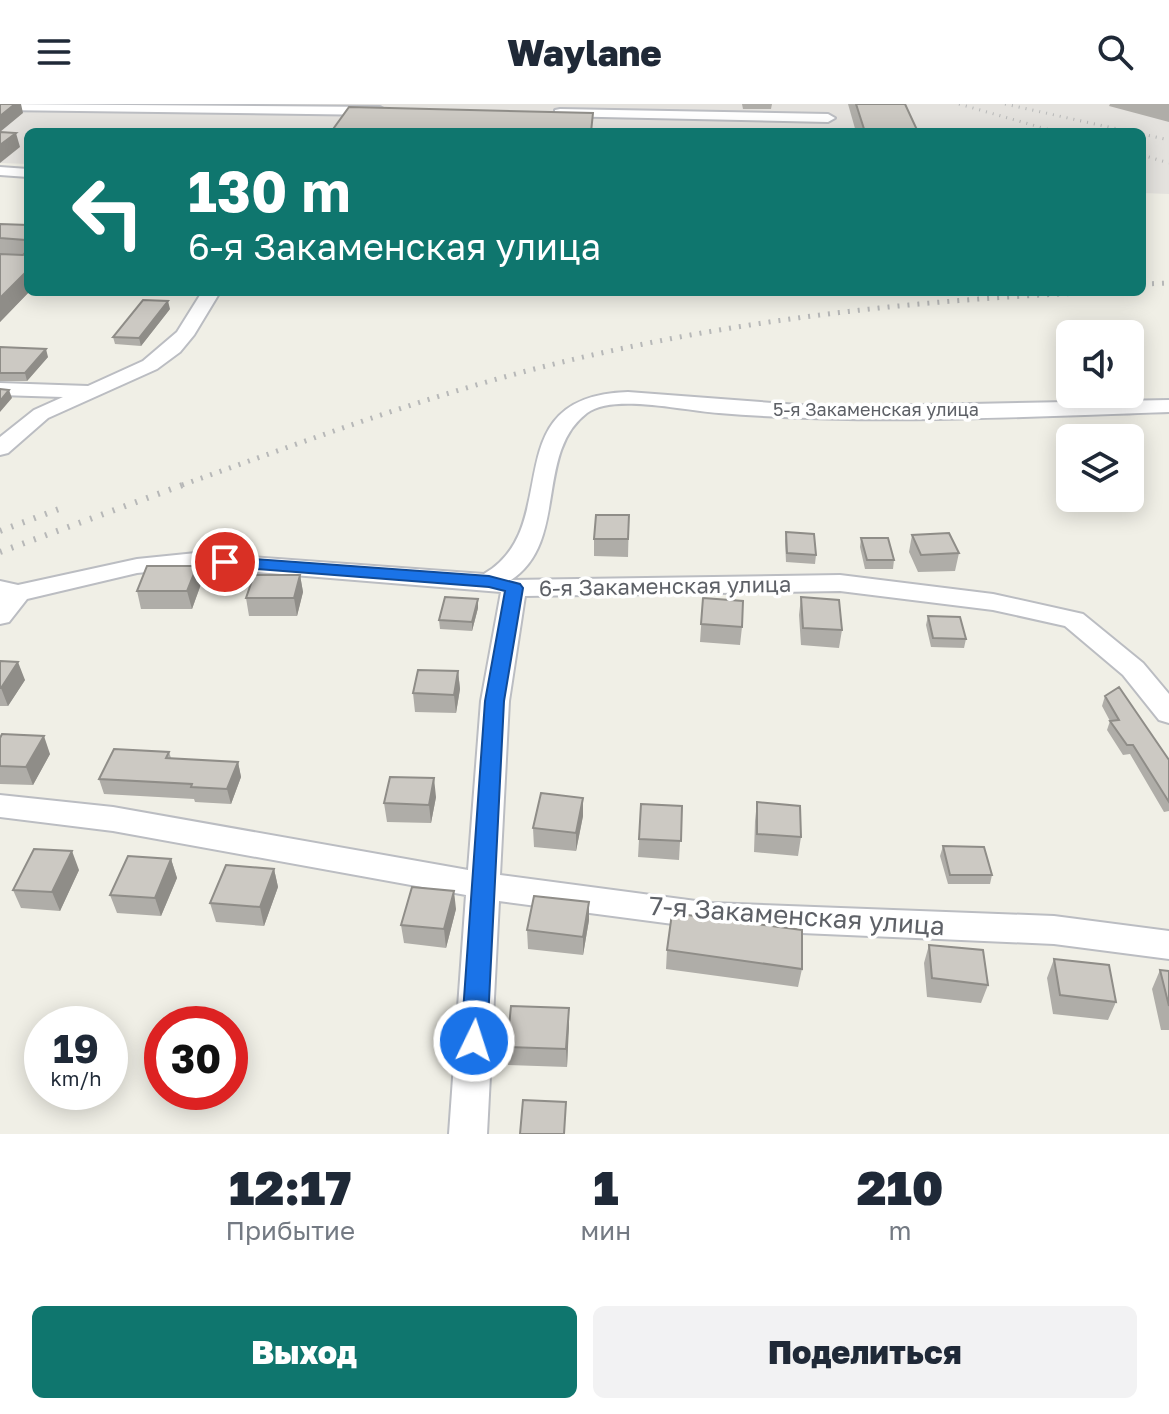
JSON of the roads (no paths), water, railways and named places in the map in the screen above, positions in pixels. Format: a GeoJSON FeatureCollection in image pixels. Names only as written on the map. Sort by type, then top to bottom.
{"type":"FeatureCollection","features":[{"type":"Feature","properties":{"kind":"street"},"geometry":{"type":"LineString","coordinates":[[622,114],[653,104]]}},
{"type":"Feature","properties":{"kind":"street"},"geometry":{"type":"LineString","coordinates":[[0,106],[393,112]]}},
{"type":"Feature","properties":{"kind":"street"},"geometry":{"type":"LineString","coordinates":[[546,113],[828,118]]}},
{"type":"Feature","properties":{"kind":"street"},"geometry":{"type":"LineString","coordinates":[[619,128],[622,114]]}},
{"type":"Feature","properties":{"kind":"street"},"geometry":{"type":"LineString","coordinates":[[0,171],[24,173]]}},
{"type":"Feature","properties":{"kind":"street"},"geometry":{"type":"LineString","coordinates":[[0,448],[41,414],[150,365],[185,335],[209,296]]}},
{"type":"Feature","properties":{"kind":"street"},"geometry":{"type":"LineString","coordinates":[[0,389],[92,391]]}},
{"type":"Feature","properties":{"kind":"street","name":"5-я Закаменская улица"},"geometry":{"type":"LineString","coordinates":[[502,585],[528,546],[539,514],[554,435],[564,421],[584,405],[651,399],[706,406],[838,413],[1169,406]]}},
{"type":"Feature","properties":{"kind":"street","name":"6-я Закаменская улица"},"geometry":{"type":"LineString","coordinates":[[9,591],[137,566],[196,560],[502,585],[840,583],[993,602],[1074,620],[1133,669],[1169,713]]}},
{"type":"Feature","properties":{"kind":"street"},"geometry":{"type":"LineString","coordinates":[[468,1134],[502,585]]}},
{"type":"Feature","properties":{"kind":"street"},"geometry":{"type":"LineString","coordinates":[[0,616],[9,591]]}},
{"type":"Feature","properties":{"kind":"street","name":"7-я Закаменская улица"},"geometry":{"type":"LineString","coordinates":[[0,806],[113,819],[485,886],[711,916],[1054,930],[1169,945]]}},
{"type":"Feature","properties":{"kind":"railway"},"geometry":{"type":"LineString","coordinates":[[959,104],[1043,128]]}},
{"type":"Feature","properties":{"kind":"railway"},"geometry":{"type":"LineString","coordinates":[[1005,104],[1113,128]]}},
{"type":"Feature","properties":{"kind":"railway"},"geometry":{"type":"LineString","coordinates":[[1146,135],[1169,140]]}},
{"type":"Feature","properties":{"kind":"railway"},"geometry":{"type":"LineString","coordinates":[[1146,156],[1169,163]]}},
{"type":"Feature","properties":{"kind":"railway"},"geometry":{"type":"LineString","coordinates":[[1146,284],[1169,283]]}},
{"type":"Feature","properties":{"kind":"railway"},"geometry":{"type":"LineString","coordinates":[[182,485],[364,420],[503,377],[618,349],[826,314],[1022,296]]}},
{"type":"Feature","properties":{"kind":"railway"},"geometry":{"type":"LineString","coordinates":[[0,552],[188,483]]}},
{"type":"Feature","properties":{"kind":"railway"},"geometry":{"type":"LineString","coordinates":[[0,531],[59,509]]}}]}
